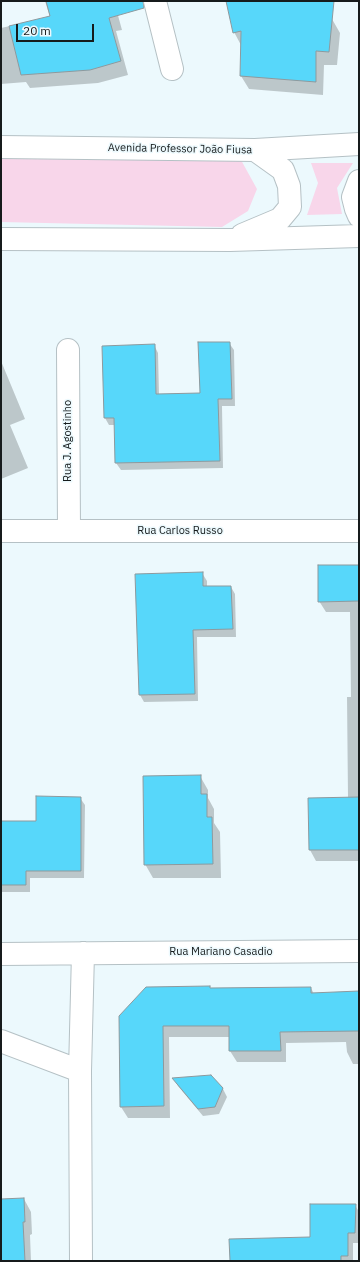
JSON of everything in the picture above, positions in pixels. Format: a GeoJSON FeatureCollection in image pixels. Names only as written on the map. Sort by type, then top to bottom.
{"type":"FeatureCollection","features":[{"type":"Feature","properties":{"kind":"street"},"geometry":{"type":"LineString","coordinates":[[155,1],[172,69]]}},
{"type":"Feature","properties":{"kind":"street","name":"Avenida Professor João Fiusa"},"geometry":{"type":"LineString","coordinates":[[1,147],[255,150],[359,144]]}},
{"type":"Feature","properties":{"kind":"street"},"geometry":{"type":"LineString","coordinates":[[230,240],[280,219],[290,207],[288,186],[283,170],[255,150]]}},
{"type":"Feature","properties":{"kind":"street"},"geometry":{"type":"LineString","coordinates":[[359,182],[353,197],[359,216]]}},
{"type":"Feature","properties":{"kind":"street"},"geometry":{"type":"LineString","coordinates":[[1,239],[230,240],[359,236]]}},
{"type":"Feature","properties":{"kind":"street","name":"Rua J. Agostinho"},"geometry":{"type":"LineString","coordinates":[[68,350],[69,531]]}},
{"type":"Feature","properties":{"kind":"street","name":"Rua Carlos Russo"},"geometry":{"type":"LineString","coordinates":[[1,531],[359,531]]}},
{"type":"Feature","properties":{"kind":"street","name":"Rua Mariano Casadio"},"geometry":{"type":"LineString","coordinates":[[1,954],[359,951]]}},
{"type":"Feature","properties":{"kind":"street"},"geometry":{"type":"LineString","coordinates":[[81,1261],[80,1071],[83,953]]}},
{"type":"Feature","properties":{"kind":"street"},"geometry":{"type":"LineString","coordinates":[[1,1040],[80,1071]]}},
{"type":"Feature","properties":{"kind":"shaded area"},"geometry":{"type":"Polygon","coordinates":[[[1,159],[241,160],[257,189],[248,211],[222,227],[1,222],[1,159]]]}},
{"type":"Feature","properties":{"kind":"shaded area"},"geometry":{"type":"Polygon","coordinates":[[[311,163],[353,163],[337,188],[342,214],[307,215],[318,183],[311,163]]]}},
{"type":"Feature","properties":{"kind":"building"},"geometry":{"type":"Polygon","coordinates":[[[46,1],[143,1],[144,8],[109,18],[121,61],[90,70],[21,75],[9,26],[50,16],[46,1]]]}},
{"type":"Feature","properties":{"kind":"building"},"geometry":{"type":"Polygon","coordinates":[[[226,1],[334,1],[329,52],[316,51],[316,82],[240,76],[241,31],[233,33],[226,1]]]}},
{"type":"Feature","properties":{"kind":"building"},"geometry":{"type":"Polygon","coordinates":[[[198,342],[230,342],[232,399],[218,399],[220,461],[115,463],[114,418],[104,418],[102,346],[155,344],[156,394],[200,393],[198,342]]]}},
{"type":"Feature","properties":{"kind":"building"},"geometry":{"type":"Polygon","coordinates":[[[318,565],[359,565],[359,601],[318,602],[318,565]]]}},
{"type":"Feature","properties":{"kind":"building"},"geometry":{"type":"Polygon","coordinates":[[[203,572],[203,586],[231,586],[233,629],[193,630],[195,694],[139,695],[135,574],[203,572]]]}},
{"type":"Feature","properties":{"kind":"building"},"geometry":{"type":"Polygon","coordinates":[[[201,775],[201,794],[207,794],[207,817],[212,817],[213,864],[144,865],[143,776],[201,775]]]}},
{"type":"Feature","properties":{"kind":"building"},"geometry":{"type":"Polygon","coordinates":[[[36,796],[81,797],[81,871],[26,871],[26,885],[1,885],[1,821],[36,821],[36,796]]]}},
{"type":"Feature","properties":{"kind":"building"},"geometry":{"type":"Polygon","coordinates":[[[359,797],[359,850],[309,850],[308,798],[359,797]]]}},
{"type":"Feature","properties":{"kind":"building"},"geometry":{"type":"Polygon","coordinates":[[[210,986],[210,988],[311,987],[311,993],[359,991],[359,1031],[280,1032],[281,1051],[229,1051],[229,1026],[163,1026],[164,1106],[120,1107],[119,1016],[146,987],[210,986]]]}},
{"type":"Feature","properties":{"kind":"building"},"geometry":{"type":"Polygon","coordinates":[[[211,1075],[223,1088],[215,1107],[198,1109],[172,1078],[211,1075]]]}},
{"type":"Feature","properties":{"kind":"building"},"geometry":{"type":"Polygon","coordinates":[[[24,1198],[25,1222],[23,1222],[25,1261],[1,1261],[1,1199],[24,1198]]]}},
{"type":"Feature","properties":{"kind":"building"},"geometry":{"type":"Polygon","coordinates":[[[310,1204],[356,1204],[355,1233],[348,1233],[348,1256],[341,1256],[341,1261],[230,1261],[229,1239],[310,1237],[310,1204]]]}}]}
